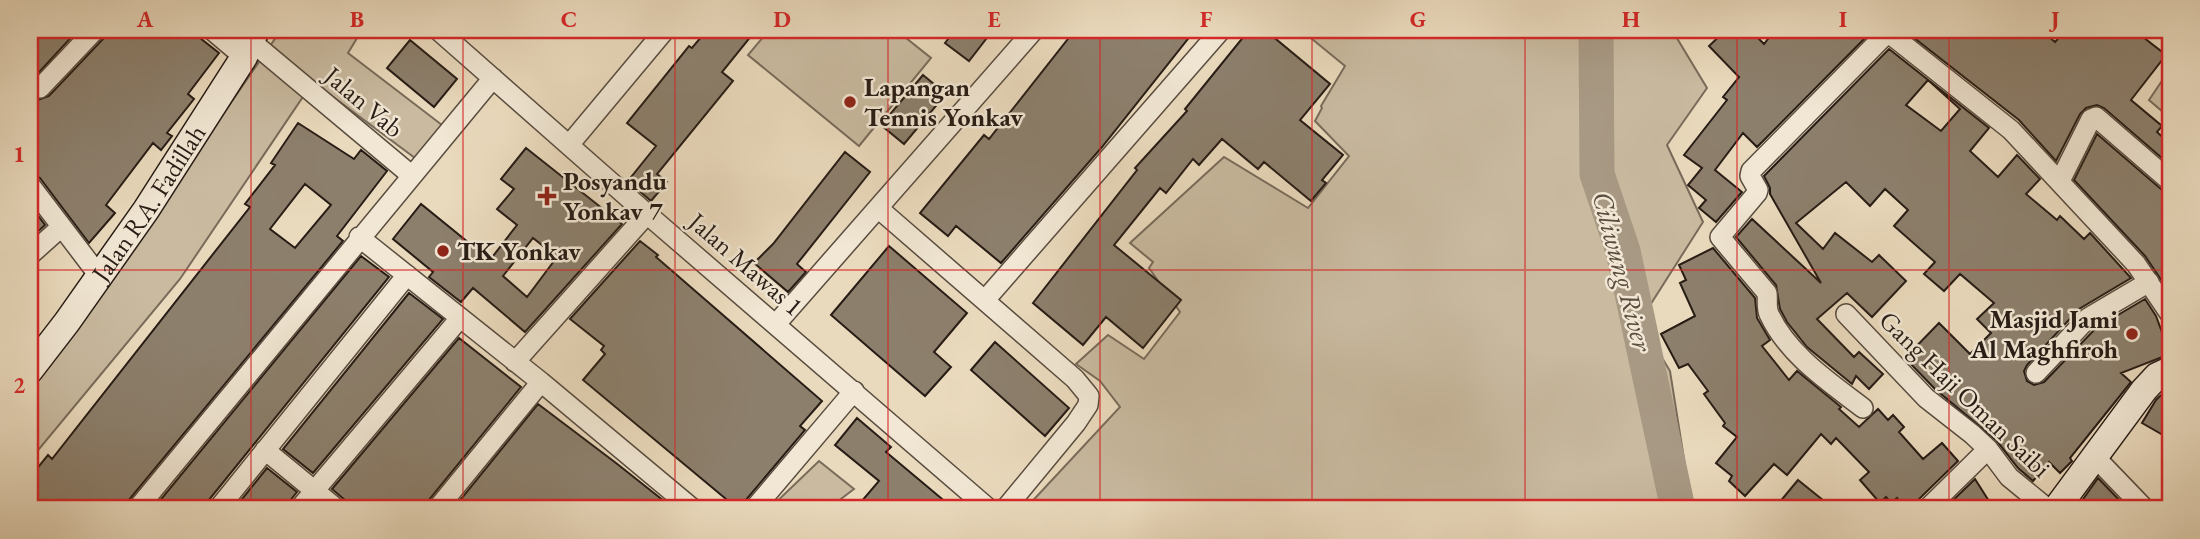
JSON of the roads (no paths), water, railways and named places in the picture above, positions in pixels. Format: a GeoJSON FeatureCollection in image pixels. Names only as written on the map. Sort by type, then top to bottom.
{"type":"FeatureCollection","features":[{"type":"Feature","properties":{"kind":"main road","name":"Jalan RA. Fadillah"},"geometry":{"type":"LineString","coordinates":[[30,370],[146,210],[250,43]]}},
{"type":"Feature","properties":{"kind":"main road"},"geometry":{"type":"LineString","coordinates":[[2056,509],[2150,382],[2164,371],[2170,370]]}},
{"type":"Feature","properties":{"kind":"street"},"geometry":{"type":"LineString","coordinates":[[40,88],[95,30]]}},
{"type":"Feature","properties":{"kind":"street","name":"Jalan Vab"},"geometry":{"type":"LineString","coordinates":[[212,30],[250,43],[411,175]]}},
{"type":"Feature","properties":{"kind":"street","name":"Jalan Mawas 1"},"geometry":{"type":"LineString","coordinates":[[439,30],[647,214],[989,509]]}},
{"type":"Feature","properties":{"kind":"street"},"geometry":{"type":"LineString","coordinates":[[569,145],[665,30]]}},
{"type":"Feature","properties":{"kind":"street"},"geometry":{"type":"LineString","coordinates":[[776,324],[1034,30]]}},
{"type":"Feature","properties":{"kind":"street"},"geometry":{"type":"LineString","coordinates":[[985,300],[1221,30]]}},
{"type":"Feature","properties":{"kind":"street"},"geometry":{"type":"LineString","coordinates":[[1863,408],[1810,366],[1796,351],[1770,315],[1766,305],[1767,293],[1720,237],[1757,193],[1750,176],[1751,171],[1886,31],[2011,130],[2118,243],[2170,314]]}},
{"type":"Feature","properties":{"kind":"street"},"geometry":{"type":"LineString","coordinates":[[137,509],[492,78]]}},
{"type":"Feature","properties":{"kind":"street"},"geometry":{"type":"LineString","coordinates":[[2060,181],[2091,120],[2096,117],[2170,181]]}},
{"type":"Feature","properties":{"kind":"street"},"geometry":{"type":"LineString","coordinates":[[30,185],[100,277]]}},
{"type":"Feature","properties":{"kind":"street"},"geometry":{"type":"LineString","coordinates":[[878,208],[1075,379],[1089,396],[1088,405],[1076,423],[1007,508]]}},
{"type":"Feature","properties":{"kind":"street"},"geometry":{"type":"LineString","coordinates":[[515,362],[647,214]]}},
{"type":"Feature","properties":{"kind":"street"},"geometry":{"type":"LineString","coordinates":[[30,255],[59,229]]}},
{"type":"Feature","properties":{"kind":"street"},"geometry":{"type":"LineString","coordinates":[[359,237],[693,509]]}},
{"type":"Feature","properties":{"kind":"street"},"geometry":{"type":"LineString","coordinates":[[218,509],[407,275]]}},
{"type":"Feature","properties":{"kind":"street"},"geometry":{"type":"LineString","coordinates":[[2036,373],[2088,318],[2149,282]]}},
{"type":"Feature","properties":{"kind":"street","name":"Gang Haji Oman Saibi"},"geometry":{"type":"LineString","coordinates":[[1846,314],[1926,398],[1988,449],[2009,477],[2048,509]]}},
{"type":"Feature","properties":{"kind":"street"},"geometry":{"type":"LineString","coordinates":[[299,509],[460,318]]}},
{"type":"Feature","properties":{"kind":"street"},"geometry":{"type":"LineString","coordinates":[[437,509],[541,383]]}},
{"type":"Feature","properties":{"kind":"street"},"geometry":{"type":"LineString","coordinates":[[754,509],[854,391]]}},
{"type":"Feature","properties":{"kind":"street"},"geometry":{"type":"LineString","coordinates":[[1927,509],[1988,449]]}},
{"type":"Feature","properties":{"kind":"street"},"geometry":{"type":"LineString","coordinates":[[265,450],[337,509]]}},
{"type":"Feature","properties":{"kind":"street"},"geometry":{"type":"LineString","coordinates":[[2094,456],[2145,509]]}},
{"type":"Feature","properties":{"kind":"waterway","name":"Ciliwung River"},"geometry":{"type":"LineString","coordinates":[[1596,30],[1597,174],[1623,251],[1678,509]]}},
{"type":"Feature","properties":{"kind":"place","name":"Lapangan Tennis Yonkav"},"geometry":{"type":"Point","coordinates":[850,102]}},
{"type":"Feature","properties":{"kind":"place","name":"Posyandu Yonkav 7"},"geometry":{"type":"Point","coordinates":[547,196]}},
{"type":"Feature","properties":{"kind":"place","name":"TK Yonkav"},"geometry":{"type":"Point","coordinates":[443,251]}},
{"type":"Feature","properties":{"kind":"place","name":"Masjid Jami Al Maghfiroh"},"geometry":{"type":"Point","coordinates":[2132,334]}}]}
